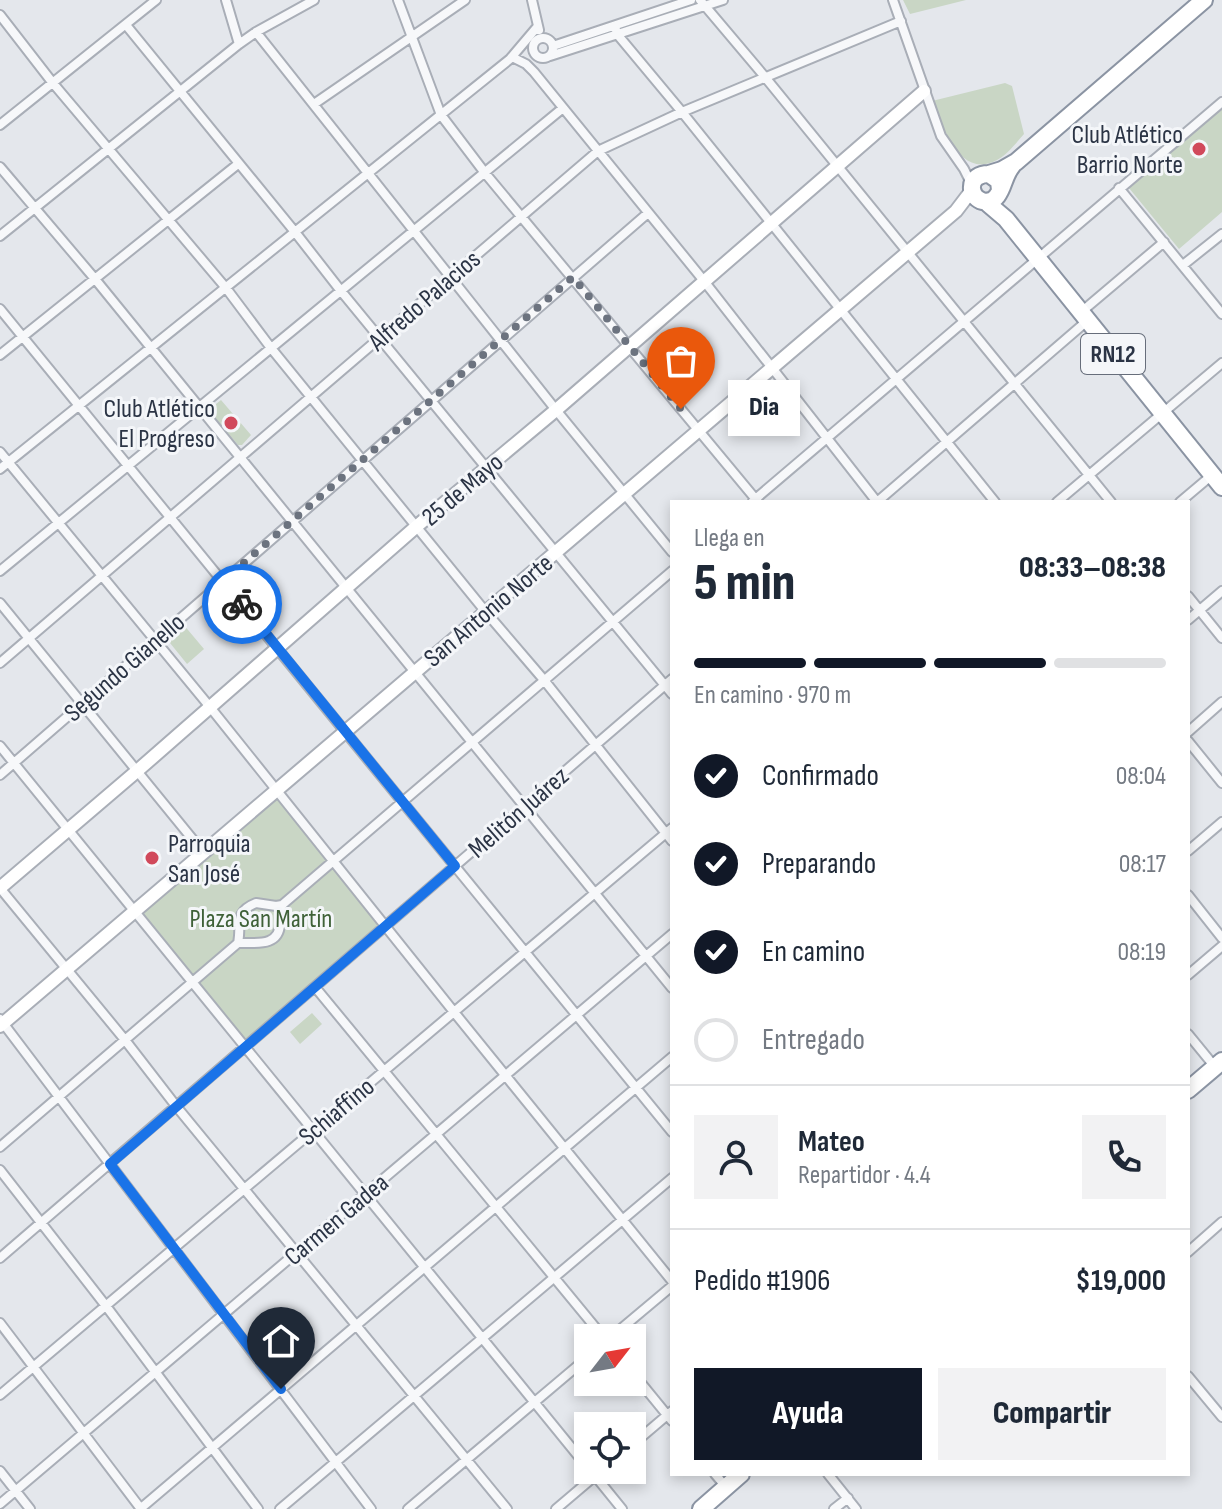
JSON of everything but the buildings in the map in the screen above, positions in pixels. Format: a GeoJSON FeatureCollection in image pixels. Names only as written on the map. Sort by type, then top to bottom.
{"type":"FeatureCollection","features":[{"type":"Feature","properties":{"kind":"highway"},"geometry":{"type":"LineString","coordinates":[[986,187],[1204,0]]}},
{"type":"Feature","properties":{"kind":"highway","name":"RN12"},"geometry":{"type":"LineString","coordinates":[[986,187],[1006,219],[1217,481]]}},
{"type":"Feature","properties":{"kind":"highway"},"geometry":{"type":"LineString","coordinates":[[1190,1088],[1218,1064]]}},
{"type":"Feature","properties":{"kind":"highway"},"geometry":{"type":"LineString","coordinates":[[701,1509],[721,1480]]}},
{"type":"Feature","properties":{"kind":"street"},"geometry":{"type":"LineString","coordinates":[[0,125],[156,0]]}},
{"type":"Feature","properties":{"kind":"street"},"geometry":{"type":"LineString","coordinates":[[226,0],[239,44]]}},
{"type":"Feature","properties":{"kind":"street"},"geometry":{"type":"LineString","coordinates":[[0,236],[239,44],[314,0]]}},
{"type":"Feature","properties":{"kind":"street"},"geometry":{"type":"LineString","coordinates":[[398,0],[441,115],[485,173],[755,500]]}},
{"type":"Feature","properties":{"kind":"street"},"geometry":{"type":"LineString","coordinates":[[314,104],[465,0]]}},
{"type":"Feature","properties":{"kind":"street"},"geometry":{"type":"LineString","coordinates":[[532,0],[541,38]]}},
{"type":"Feature","properties":{"kind":"street"},"geometry":{"type":"LineString","coordinates":[[526,64],[691,0]]}},
{"type":"Feature","properties":{"kind":"street"},"geometry":{"type":"LineString","coordinates":[[547,57],[553,46],[702,3],[723,0]]}},
{"type":"Feature","properties":{"kind":"street"},"geometry":{"type":"LineString","coordinates":[[893,0],[941,136],[952,153]]}},
{"type":"Feature","properties":{"kind":"street"},"geometry":{"type":"LineString","coordinates":[[702,3],[1109,500]]}},
{"type":"Feature","properties":{"kind":"street"},"geometry":{"type":"LineString","coordinates":[[0,15],[670,834]]}},
{"type":"Feature","properties":{"kind":"street","name":"Alfredo Palacios"},"geometry":{"type":"LineString","coordinates":[[0,663],[598,151],[682,112],[901,21]]}},
{"type":"Feature","properties":{"kind":"street"},"geometry":{"type":"LineString","coordinates":[[126,25],[555,552],[668,682]]}},
{"type":"Feature","properties":{"kind":"street"},"geometry":{"type":"LineString","coordinates":[[0,469],[512,57],[538,26]]}},
{"type":"Feature","properties":{"kind":"street"},"geometry":{"type":"LineString","coordinates":[[616,30],[993,500]]}},
{"type":"Feature","properties":{"kind":"street"},"geometry":{"type":"LineString","coordinates":[[256,32],[670,550]]}},
{"type":"Feature","properties":{"kind":"street"},"geometry":{"type":"LineString","coordinates":[[526,64],[537,40],[550,40],[553,46]]}},
{"type":"Feature","properties":{"kind":"street"},"geometry":{"type":"LineString","coordinates":[[533,45],[536,54],[547,57]]}},
{"type":"Feature","properties":{"kind":"street"},"geometry":{"type":"LineString","coordinates":[[512,57],[526,64],[563,108],[704,281],[875,500]]}},
{"type":"Feature","properties":{"kind":"street","name":"25 de Mayo"},"geometry":{"type":"LineString","coordinates":[[0,888],[924,91]]}},
{"type":"Feature","properties":{"kind":"street"},"geometry":{"type":"LineString","coordinates":[[757,500],[1222,102]]}},
{"type":"Feature","properties":{"kind":"street"},"geometry":{"type":"LineString","coordinates":[[0,571],[563,108]]}},
{"type":"Feature","properties":{"kind":"street","name":"RN12"},"geometry":{"type":"LineString","coordinates":[[952,153],[986,187]]}},
{"type":"Feature","properties":{"kind":"street","name":"RN12"},"geometry":{"type":"LineString","coordinates":[[952,153],[968,174],[986,187]]}},
{"type":"Feature","properties":{"kind":"street"},"geometry":{"type":"LineString","coordinates":[[0,355],[238,164]]}},
{"type":"Feature","properties":{"kind":"street"},"geometry":{"type":"LineString","coordinates":[[0,167],[95,279],[670,986]]}},
{"type":"Feature","properties":{"kind":"street","name":"San Antonio Norte"},"geometry":{"type":"LineString","coordinates":[[1,1022],[67,971],[344,731],[986,187]]}},
{"type":"Feature","properties":{"kind":"street"},"geometry":{"type":"LineString","coordinates":[[1119,188],[1222,314]]}},
{"type":"Feature","properties":{"kind":"street","name":"Segundo Gianello"},"geometry":{"type":"LineString","coordinates":[[0,775],[648,213]]}},
{"type":"Feature","properties":{"kind":"street"},"geometry":{"type":"LineString","coordinates":[[1183,265],[1222,234]]}},
{"type":"Feature","properties":{"kind":"street"},"geometry":{"type":"LineString","coordinates":[[879,500],[1015,383],[1164,242]]}},
{"type":"Feature","properties":{"kind":"street"},"geometry":{"type":"LineString","coordinates":[[0,309],[670,1130]]}},
{"type":"Feature","properties":{"kind":"street"},"geometry":{"type":"LineString","coordinates":[[1059,500],[1222,363]]}},
{"type":"Feature","properties":{"kind":"street"},"geometry":{"type":"LineString","coordinates":[[0,452],[334,860],[670,1281]]}},
{"type":"Feature","properties":{"kind":"street"},"geometry":{"type":"LineString","coordinates":[[1184,500],[1217,481]]}},
{"type":"Feature","properties":{"kind":"street"},"geometry":{"type":"LineString","coordinates":[[0,1147],[238,943],[239,923],[244,909],[256,903],[282,905],[670,573]]}},
{"type":"Feature","properties":{"kind":"street"},"geometry":{"type":"LineString","coordinates":[[1190,618],[1222,591]]}},
{"type":"Feature","properties":{"kind":"street"},"geometry":{"type":"LineString","coordinates":[[1190,599],[1222,638]]}},
{"type":"Feature","properties":{"kind":"street"},"geometry":{"type":"LineString","coordinates":[[0,603],[203,852]]}},
{"type":"Feature","properties":{"kind":"street","name":"Melitón Juárez"},"geometry":{"type":"LineString","coordinates":[[0,1258],[668,682]]}},
{"type":"Feature","properties":{"kind":"street"},"geometry":{"type":"LineString","coordinates":[[1190,730],[1222,702]]}},
{"type":"Feature","properties":{"kind":"street"},"geometry":{"type":"LineString","coordinates":[[1190,743],[1222,783]]}},
{"type":"Feature","properties":{"kind":"street"},"geometry":{"type":"LineString","coordinates":[[0,746],[574,1448]]}},
{"type":"Feature","properties":{"kind":"street"},"geometry":{"type":"LineString","coordinates":[[1190,849],[1222,822]]}},
{"type":"Feature","properties":{"kind":"street","name":"Schiaffino"},"geometry":{"type":"LineString","coordinates":[[0,1395],[525,951],[670,834]]}},
{"type":"Feature","properties":{"kind":"street"},"geometry":{"type":"LineString","coordinates":[[0,888],[507,1509]]}},
{"type":"Feature","properties":{"kind":"street"},"geometry":{"type":"LineString","coordinates":[[1190,898],[1222,938]]}},
{"type":"Feature","properties":{"kind":"street"},"geometry":{"type":"LineString","coordinates":[[238,943],[262,943],[274,938],[280,925],[282,905]]}},
{"type":"Feature","properties":{"kind":"street","name":"Carmen Gadea"},"geometry":{"type":"LineString","coordinates":[[0,1504],[670,936]]}},
{"type":"Feature","properties":{"kind":"street"},"geometry":{"type":"LineString","coordinates":[[1190,973],[1222,946]]}},
{"type":"Feature","properties":{"kind":"street"},"geometry":{"type":"LineString","coordinates":[[315,987],[592,1324]]}},
{"type":"Feature","properties":{"kind":"street"},"geometry":{"type":"LineString","coordinates":[[1,1022],[371,1509]]}},
{"type":"Feature","properties":{"kind":"street"},"geometry":{"type":"LineString","coordinates":[[1190,1036],[1218,1064]]}},
{"type":"Feature","properties":{"kind":"street"},"geometry":{"type":"LineString","coordinates":[[0,1323],[140,1509],[670,1059]]}},
{"type":"Feature","properties":{"kind":"street"},"geometry":{"type":"LineString","coordinates":[[0,1170],[258,1509]]}},
{"type":"Feature","properties":{"kind":"street"},"geometry":{"type":"LineString","coordinates":[[280,1509],[670,1180]]}},
{"type":"Feature","properties":{"kind":"street"},"geometry":{"type":"LineString","coordinates":[[1190,1250],[1222,1222]]}},
{"type":"Feature","properties":{"kind":"street"},"geometry":{"type":"LineString","coordinates":[[626,1324],[670,1286]]}},
{"type":"Feature","properties":{"kind":"street"},"geometry":{"type":"LineString","coordinates":[[408,1509],[574,1369]]}},
{"type":"Feature","properties":{"kind":"street"},"geometry":{"type":"LineString","coordinates":[[1190,1378],[1222,1417]]}},
{"type":"Feature","properties":{"kind":"street"},"geometry":{"type":"LineString","coordinates":[[646,1388],[670,1416],[646,1434]]}},
{"type":"Feature","properties":{"kind":"street"},"geometry":{"type":"LineString","coordinates":[[0,1471],[30,1509]]}},
{"type":"Feature","properties":{"kind":"street"},"geometry":{"type":"LineString","coordinates":[[830,1476],[856,1509]]}},
{"type":"Feature","properties":{"kind":"street"},"geometry":{"type":"LineString","coordinates":[[556,1509],[581,1484]]}},
{"type":"Feature","properties":{"kind":"street"},"geometry":{"type":"LineString","coordinates":[[604,1484],[622,1509]]}},
{"type":"Feature","properties":{"kind":"street"},"geometry":{"type":"LineString","coordinates":[[834,1509],[848,1498]]}},
{"type":"Feature","properties":{"kind":"green space"},"geometry":{"type":"Polygon","coordinates":[[[903,0],[966,0],[910,14],[903,0]]]}},
{"type":"Feature","properties":{"kind":"green space"},"geometry":{"type":"Polygon","coordinates":[[[1005,83],[1012,86],[1024,134],[997,160],[973,163],[954,148],[932,101],[1005,83]]]}},
{"type":"Feature","properties":{"kind":"green space","name":"Club Atlético Barrio Norte"},"geometry":{"type":"Polygon","coordinates":[[[1222,109],[1222,212],[1179,249],[1129,188],[1222,109]]]}},
{"type":"Feature","properties":{"kind":"green space","name":"Club Atlético El Progreso"},"geometry":{"type":"Polygon","coordinates":[[[221,400],[251,435],[242,445],[238,445],[210,412],[221,400]]]}},
{"type":"Feature","properties":{"kind":"green space"},"geometry":{"type":"Polygon","coordinates":[[[183,624],[204,649],[187,664],[166,638],[183,624]]]}},
{"type":"Feature","properties":{"kind":"green space","name":"Plaza San Martín"},"geometry":{"type":"Polygon","coordinates":[[[277,790],[386,926],[245,1047],[134,911],[277,790]]]}},
{"type":"Feature","properties":{"kind":"green space"},"geometry":{"type":"Polygon","coordinates":[[[312,1013],[322,1024],[300,1044],[290,1032],[312,1013]]]}},
{"type":"Feature","properties":{"kind":"way so far"},"geometry":{"type":"LineString","coordinates":[[242,604],[223,581],[573,277],[681,409]]}},
{"type":"Feature","properties":{"kind":"place","name":"Club Atlético Barrio Norte"},"geometry":{"type":"Point","coordinates":[1199,149]}},
{"type":"Feature","properties":{"kind":"place","name":"Dia"},"geometry":{"type":"Point","coordinates":[681,409]}},
{"type":"Feature","properties":{"kind":"place","name":"Club Atlético El Progreso"},"geometry":{"type":"Point","coordinates":[231,423]}},
{"type":"Feature","properties":{"kind":"place","name":"Parroquia San José"},"geometry":{"type":"Point","coordinates":[152,858]}},
{"type":"Feature","properties":{"kind":"route"},"geometry":{"type":"LineString","coordinates":[[242,604],[455,866],[110,1164],[281,1389]]}}]}
